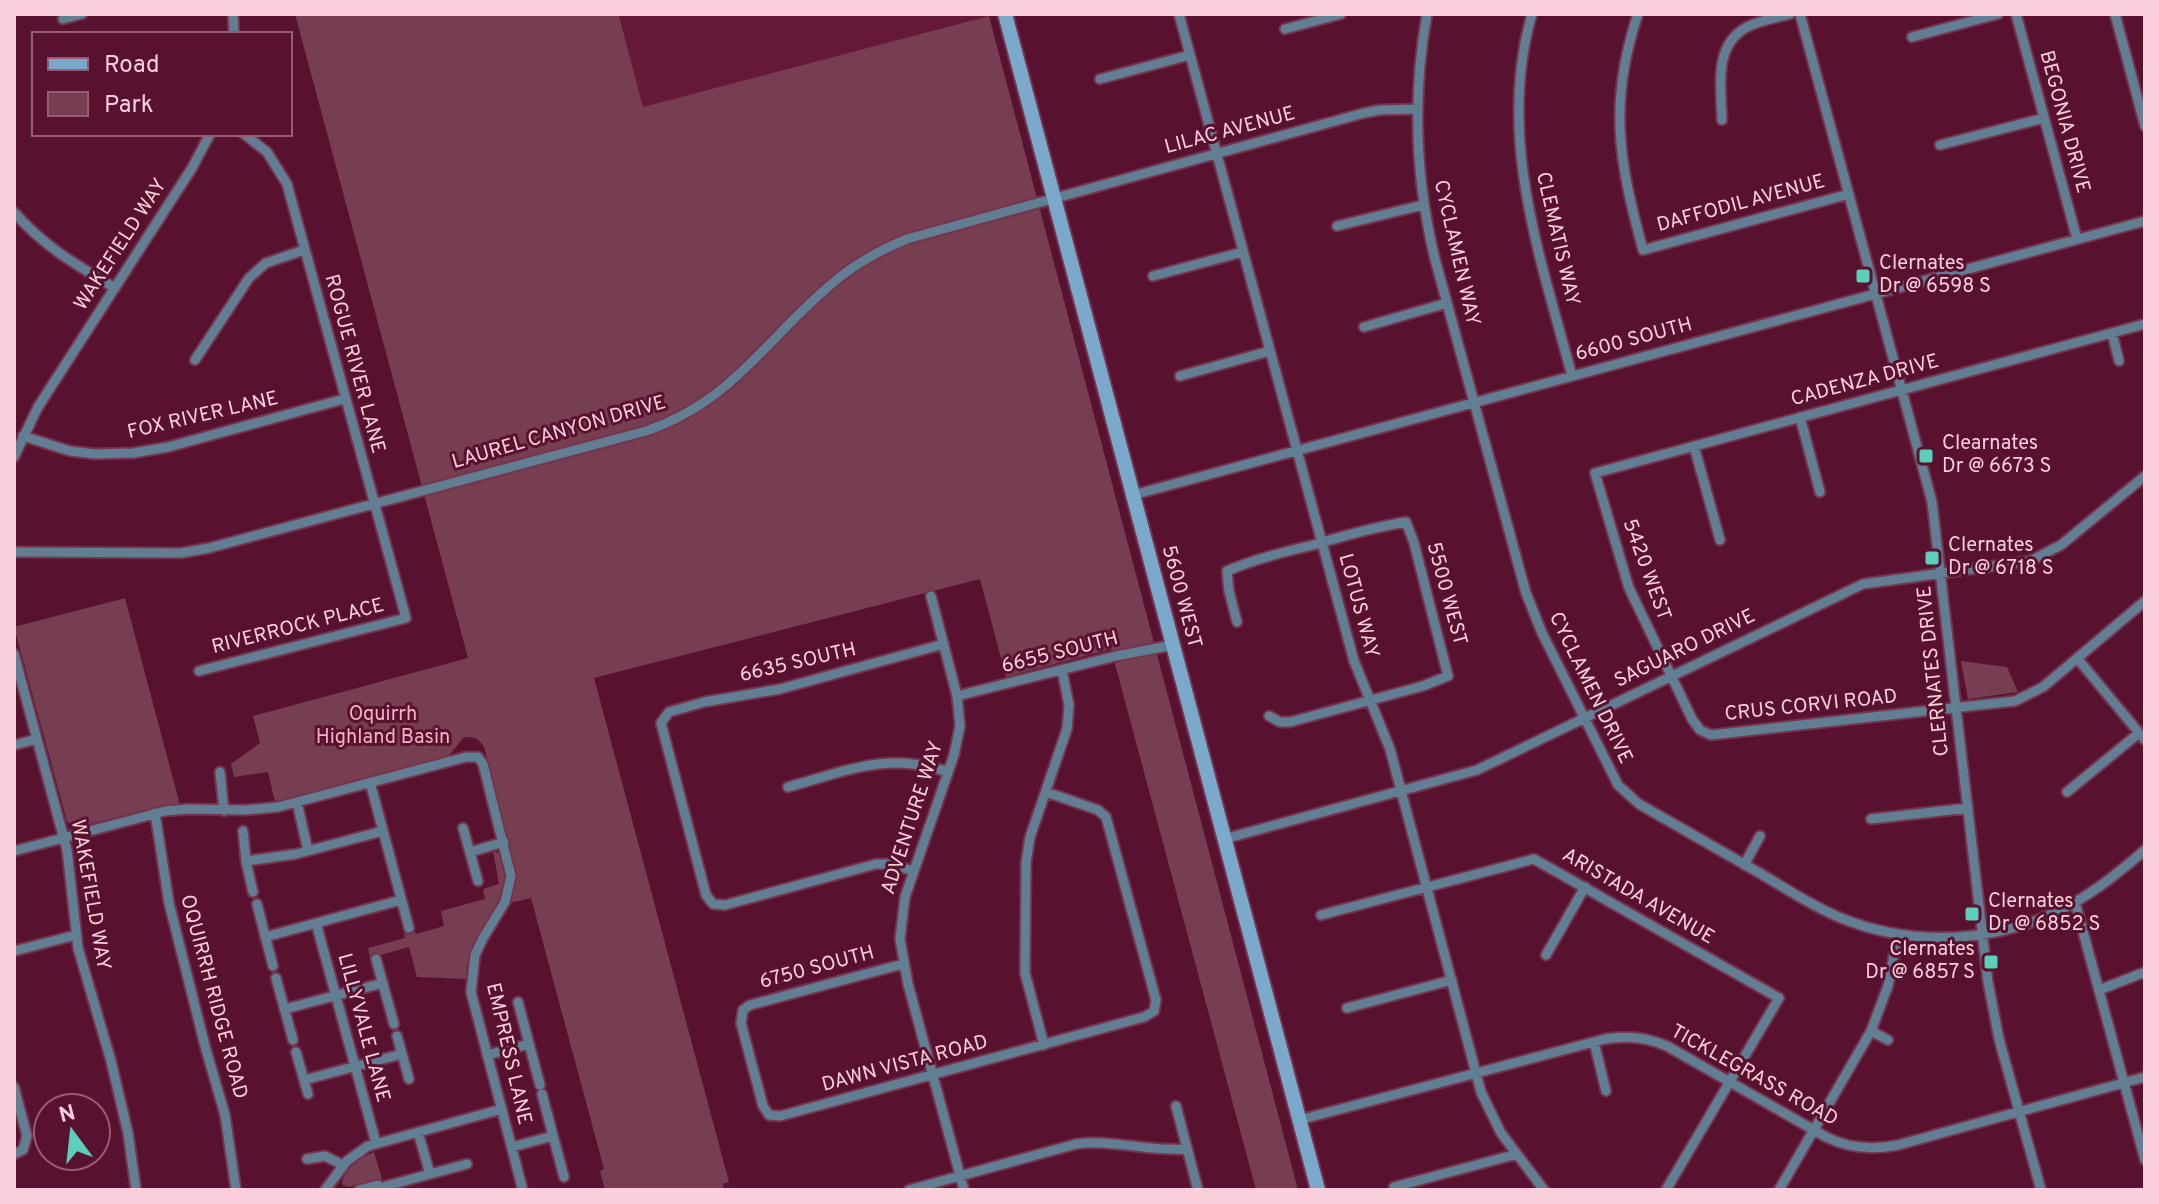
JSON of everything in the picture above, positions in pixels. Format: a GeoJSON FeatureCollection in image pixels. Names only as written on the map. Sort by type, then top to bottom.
{"type":"FeatureCollection","features":[{"type":"Feature","properties":{"kind":"main road","name":"5600 WEST"},"geometry":{"type":"LineString","coordinates":[[1005,14],[1318,1190]]}},
{"type":"Feature","properties":{"kind":"street"},"geometry":{"type":"LineString","coordinates":[[63,19],[82,14]]}},
{"type":"Feature","properties":{"kind":"street","name":"LOTUS WAY"},"geometry":{"type":"LineString","coordinates":[[1179,14],[1354,661],[1390,749],[1477,1073],[1490,1113],[1544,1190]]}},
{"type":"Feature","properties":{"kind":"street"},"geometry":{"type":"LineString","coordinates":[[1285,29],[1341,14]]}},
{"type":"Feature","properties":{"kind":"street","name":"CYCLAMEN WAY"},"geometry":{"type":"LineString","coordinates":[[1427,14],[1417,109],[1423,205],[1474,403]]}},
{"type":"Feature","properties":{"kind":"street","name":"CLEMATIS WAY"},"geometry":{"type":"LineString","coordinates":[[1532,14],[1520,85],[1521,167],[1530,220],[1572,376]]}},
{"type":"Feature","properties":{"kind":"street","name":"DAFFODIL AVENUE"},"geometry":{"type":"LineString","coordinates":[[1638,14],[1623,67],[1619,121],[1626,184],[1643,250],[1849,194]]}},
{"type":"Feature","properties":{"kind":"street"},"geometry":{"type":"LineString","coordinates":[[1722,120],[1721,70],[1731,42],[1747,27],[1790,14]]}},
{"type":"Feature","properties":{"kind":"street","name":"CLERNATES DRIVE"},"geometry":{"type":"LineString","coordinates":[[1800,14],[1932,502],[1982,934],[1995,1020],[2041,1190]]}},
{"type":"Feature","properties":{"kind":"street"},"geometry":{"type":"LineString","coordinates":[[1912,37],[1998,14]]}},
{"type":"Feature","properties":{"kind":"street","name":"BEGONIA DRIVE"},"geometry":{"type":"LineString","coordinates":[[2016,14],[2077,239]]}},
{"type":"Feature","properties":{"kind":"street"},"geometry":{"type":"LineString","coordinates":[[2115,14],[2145,126]]}},
{"type":"Feature","properties":{"kind":"street"},"geometry":{"type":"LineString","coordinates":[[1100,79],[1190,55]]}},
{"type":"Feature","properties":{"kind":"street","name":"LILAC AVENUE"},"geometry":{"type":"LineString","coordinates":[[1054,198],[1372,111],[1417,109]]}},
{"type":"Feature","properties":{"kind":"street"},"geometry":{"type":"LineString","coordinates":[[1940,145],[2044,118]]}},
{"type":"Feature","properties":{"kind":"street","name":"WAKEFIELD WAY"},"geometry":{"type":"LineString","coordinates":[[14,457],[38,407],[192,168],[209,136]]}},
{"type":"Feature","properties":{"kind":"street","name":"ROGUE RIVER LANE"},"geometry":{"type":"LineString","coordinates":[[247,136],[267,152],[280,168],[287,184],[406,618]]}},
{"type":"Feature","properties":{"kind":"street","name":"LAUREL CANYON DRIVE"},"geometry":{"type":"LineString","coordinates":[[14,552],[181,553],[209,548],[646,431],[700,406],[725,388],[819,294],[864,260],[922,234],[1054,198]]}},
{"type":"Feature","properties":{"kind":"street"},"geometry":{"type":"LineString","coordinates":[[1337,226],[1423,205]]}},
{"type":"Feature","properties":{"kind":"street"},"geometry":{"type":"LineString","coordinates":[[14,212],[53,251],[115,288]]}},
{"type":"Feature","properties":{"kind":"street","name":"6600 SOUTH"},"geometry":{"type":"LineString","coordinates":[[1133,495],[2145,221]]}},
{"type":"Feature","properties":{"kind":"street"},"geometry":{"type":"LineString","coordinates":[[195,360],[249,278],[266,263],[304,250]]}},
{"type":"Feature","properties":{"kind":"street"},"geometry":{"type":"LineString","coordinates":[[1153,276],[1243,252]]}},
{"type":"Feature","properties":{"kind":"street"},"geometry":{"type":"LineString","coordinates":[[1364,327],[1447,303]]}},
{"type":"Feature","properties":{"kind":"street","name":"CADENZA DRIVE"},"geometry":{"type":"LineString","coordinates":[[1595,473],[2145,324]]}},
{"type":"Feature","properties":{"kind":"street"},"geometry":{"type":"LineString","coordinates":[[2112,333],[2119,361]]}},
{"type":"Feature","properties":{"kind":"street"},"geometry":{"type":"LineString","coordinates":[[1180,376],[1270,351]]}},
{"type":"Feature","properties":{"kind":"street","name":"FOX RIVER LANE"},"geometry":{"type":"LineString","coordinates":[[23,436],[70,451],[133,453],[168,447],[344,399]]}},
{"type":"Feature","properties":{"kind":"street","name":"CYCLAMEN DRIVE"},"geometry":{"type":"LineString","coordinates":[[1474,403],[1526,593],[1608,770],[1624,792],[1827,911],[1854,923],[1898,934],[1939,938],[1982,934],[2025,924],[2075,902],[2105,883],[2145,850]]}},
{"type":"Feature","properties":{"kind":"street"},"geometry":{"type":"LineString","coordinates":[[1800,417],[1820,492]]}},
{"type":"Feature","properties":{"kind":"street"},"geometry":{"type":"LineString","coordinates":[[1694,446],[1720,540]]}},
{"type":"Feature","properties":{"kind":"street","name":"5420 WEST"},"geometry":{"type":"LineString","coordinates":[[1595,473],[1629,588],[1671,676]]}},
{"type":"Feature","properties":{"kind":"street","name":"SAGUARO DRIVE"},"geometry":{"type":"LineString","coordinates":[[1224,839],[1477,770],[1863,584],[2018,564],[2046,554],[2145,476]]}},
{"type":"Feature","properties":{"kind":"street","name":"5500 WEST"},"geometry":{"type":"LineString","coordinates":[[1322,542],[1406,522],[1448,676],[1371,700]]}},
{"type":"Feature","properties":{"kind":"street"},"geometry":{"type":"LineString","coordinates":[[1237,622],[1227,571],[1248,562],[1322,542]]}},
{"type":"Feature","properties":{"kind":"street","name":"ADVENTURE WAY"},"geometry":{"type":"LineString","coordinates":[[931,596],[957,696],[959,735],[901,918],[903,964],[964,1190]]}},
{"type":"Feature","properties":{"kind":"street","name":"CRUS CORVI ROAD"},"geometry":{"type":"LineString","coordinates":[[1671,676],[1696,726],[1711,735],[2025,698],[2043,687],[2145,601]]}},
{"type":"Feature","properties":{"kind":"street","name":"RIVERROCK PLACE"},"geometry":{"type":"LineString","coordinates":[[199,671],[406,618]]}},
{"type":"Feature","properties":{"kind":"street","name":"6635 SOUTH"},"geometry":{"type":"LineString","coordinates":[[914,871],[876,864],[722,906],[713,904],[706,895],[661,726],[669,712],[704,702],[780,689],[944,644]]}},
{"type":"Feature","properties":{"kind":"street","name":"6655 SOUTH"},"geometry":{"type":"LineString","coordinates":[[957,696],[1173,645]]}},
{"type":"Feature","properties":{"kind":"street","name":"WAKEFIELD WAY"},"geometry":{"type":"LineString","coordinates":[[14,654],[63,837],[73,885],[76,935],[111,1061],[131,1151],[136,1190]]}},
{"type":"Feature","properties":{"kind":"street"},"geometry":{"type":"LineString","coordinates":[[2067,792],[2142,736],[2077,658]]}},
{"type":"Feature","properties":{"kind":"street"},"geometry":{"type":"LineString","coordinates":[[1044,1045],[1025,961],[1027,850],[1069,723],[1069,699],[1062,670]]}},
{"type":"Feature","properties":{"kind":"street"},"geometry":{"type":"LineString","coordinates":[[1269,716],[1280,722],[1290,722],[1371,700]]}},
{"type":"Feature","properties":{"kind":"street"},"geometry":{"type":"LineString","coordinates":[[14,745],[37,739]]}},
{"type":"Feature","properties":{"kind":"street","name":"EMPRESS LANE"},"geometry":{"type":"LineString","coordinates":[[370,782],[473,755],[483,764],[511,870],[509,893],[479,944],[471,976],[473,999],[522,1187]]}},
{"type":"Feature","properties":{"kind":"street"},"geometry":{"type":"LineString","coordinates":[[788,787],[883,762],[910,762],[948,772]]}},
{"type":"Feature","properties":{"kind":"street"},"geometry":{"type":"LineString","coordinates":[[220,772],[224,811]]}},
{"type":"Feature","properties":{"kind":"street"},"geometry":{"type":"LineString","coordinates":[[14,851],[155,813],[189,809],[257,810],[370,782],[409,928]]}},
{"type":"Feature","properties":{"kind":"street","name":"DAWN VISTA ROAD"},"geometry":{"type":"LineString","coordinates":[[742,1012],[741,1023],[763,1106],[772,1116],[780,1116],[1144,1017],[1154,1011],[1156,1000],[1106,817],[1098,810],[1046,792]]}},
{"type":"Feature","properties":{"kind":"street"},"geometry":{"type":"LineString","coordinates":[[297,802],[308,851]]}},
{"type":"Feature","properties":{"kind":"street"},"geometry":{"type":"LineString","coordinates":[[1871,819],[1968,808]]}},
{"type":"Feature","properties":{"kind":"street","name":"OQUIRRH RIDGE ROAD"},"geometry":{"type":"LineString","coordinates":[[155,813],[171,914],[225,1115],[236,1190]]}},
{"type":"Feature","properties":{"kind":"street"},"geometry":{"type":"LineString","coordinates":[[463,828],[478,881]]}},
{"type":"Feature","properties":{"kind":"street"},"geometry":{"type":"LineString","coordinates":[[243,831],[253,892]]}},
{"type":"Feature","properties":{"kind":"street"},"geometry":{"type":"LineString","coordinates":[[246,861],[308,851],[383,831]]}},
{"type":"Feature","properties":{"kind":"street"},"geometry":{"type":"LineString","coordinates":[[1744,865],[1760,836]]}},
{"type":"Feature","properties":{"kind":"street"},"geometry":{"type":"LineString","coordinates":[[470,852],[504,842]]}},
{"type":"Feature","properties":{"kind":"street","name":"ARISTADA AVENUE"},"geometry":{"type":"LineString","coordinates":[[1321,915],[1534,859],[1779,998],[1730,1082]]}},
{"type":"Feature","properties":{"kind":"street"},"geometry":{"type":"LineString","coordinates":[[1546,955],[1585,887]]}},
{"type":"Feature","properties":{"kind":"street"},"geometry":{"type":"LineString","coordinates":[[265,937],[401,900]]}},
{"type":"Feature","properties":{"kind":"street"},"geometry":{"type":"LineString","coordinates":[[2075,902],[2145,1160]]}},
{"type":"Feature","properties":{"kind":"street"},"geometry":{"type":"LineString","coordinates":[[257,904],[273,966]]}},
{"type":"Feature","properties":{"kind":"street","name":"LILLYVALE LANE"},"geometry":{"type":"LineString","coordinates":[[316,923],[376,1143]]}},
{"type":"Feature","properties":{"kind":"street"},"geometry":{"type":"LineString","coordinates":[[1779,1190],[1871,1031],[1888,986],[1898,934]]}},
{"type":"Feature","properties":{"kind":"street"},"geometry":{"type":"LineString","coordinates":[[14,951],[76,935]]}},
{"type":"Feature","properties":{"kind":"street"},"geometry":{"type":"LineString","coordinates":[[376,959],[394,1024]]}},
{"type":"Feature","properties":{"kind":"street","name":"6750 SOUTH"},"geometry":{"type":"LineString","coordinates":[[742,1012],[750,1005],[903,964]]}},
{"type":"Feature","properties":{"kind":"street"},"geometry":{"type":"LineString","coordinates":[[2099,990],[2145,972]]}},
{"type":"Feature","properties":{"kind":"street"},"geometry":{"type":"LineString","coordinates":[[276,978],[293,1040]]}},
{"type":"Feature","properties":{"kind":"street"},"geometry":{"type":"LineString","coordinates":[[1347,1008],[1452,980]]}},
{"type":"Feature","properties":{"kind":"street"},"geometry":{"type":"LineString","coordinates":[[285,1009],[383,983]]}},
{"type":"Feature","properties":{"kind":"street"},"geometry":{"type":"LineString","coordinates":[[518,1002],[564,1177]]}},
{"type":"Feature","properties":{"kind":"street"},"geometry":{"type":"LineString","coordinates":[[1871,1031],[1888,1040]]}},
{"type":"Feature","properties":{"kind":"street"},"geometry":{"type":"LineString","coordinates":[[397,1036],[409,1079]]}},
{"type":"Feature","properties":{"kind":"street","name":"TICKLEGRASS ROAD"},"geometry":{"type":"LineString","coordinates":[[1299,1120],[1623,1036],[1650,1039],[1675,1050],[1844,1145],[1877,1148],[2145,1077]]}},
{"type":"Feature","properties":{"kind":"street"},"geometry":{"type":"LineString","coordinates":[[1594,1042],[1606,1091]]}},
{"type":"Feature","properties":{"kind":"street"},"geometry":{"type":"LineString","coordinates":[[487,1055],[529,1044]]}},
{"type":"Feature","properties":{"kind":"street"},"geometry":{"type":"LineString","coordinates":[[296,1052],[308,1094]]}},
{"type":"Feature","properties":{"kind":"street"},"geometry":{"type":"LineString","coordinates":[[304,1080],[402,1054]]}},
{"type":"Feature","properties":{"kind":"street"},"geometry":{"type":"LineString","coordinates":[[1666,1190],[1730,1082]]}},
{"type":"Feature","properties":{"kind":"street"},"geometry":{"type":"LineString","coordinates":[[14,1087],[27,1140],[23,1150],[14,1154]]}},
{"type":"Feature","properties":{"kind":"street"},"geometry":{"type":"LineString","coordinates":[[1176,1106],[1198,1190]]}},
{"type":"Feature","properties":{"kind":"street"},"geometry":{"type":"LineString","coordinates":[[332,1187],[343,1165],[362,1149],[502,1109]]}},
{"type":"Feature","properties":{"kind":"street"},"geometry":{"type":"LineString","coordinates":[[418,1132],[430,1174]]}},
{"type":"Feature","properties":{"kind":"street"},"geometry":{"type":"LineString","coordinates":[[512,1147],[553,1136]]}},
{"type":"Feature","properties":{"kind":"street"},"geometry":{"type":"LineString","coordinates":[[909,1190],[1088,1143],[1169,1151],[1187,1149]]}},
{"type":"Feature","properties":{"kind":"street"},"geometry":{"type":"LineString","coordinates":[[1394,1187],[1517,1154]]}},
{"type":"Feature","properties":{"kind":"street"},"geometry":{"type":"LineString","coordinates":[[307,1159],[328,1156],[343,1165]]}},
{"type":"Feature","properties":{"kind":"street"},"geometry":{"type":"LineString","coordinates":[[359,1190],[467,1164]]}},
{"type":"Feature","properties":{"kind":"shaded area"},"geometry":{"type":"Polygon","coordinates":[[[618,16],[989,16],[643,108],[618,16]]]}},
{"type":"Feature","properties":{"kind":"green space","name":"Oquirrh Highland Basin"},"geometry":{"type":"Polygon","coordinates":[[[295,14],[624,14],[619,16],[643,107],[989,16],[1298,1190],[1256,1190],[1111,649],[1006,677],[980,579],[594,678],[729,1182],[723,1184],[724,1190],[605,1190],[600,1171],[604,1169],[531,898],[510,903],[515,885],[515,867],[480,741],[472,737],[463,738],[448,757],[275,802],[268,772],[234,777],[231,764],[260,743],[253,716],[468,658],[295,14]]]}},
{"type":"Feature","properties":{"kind":"green space"},"geometry":{"type":"Polygon","coordinates":[[[125,598],[180,805],[158,807],[74,828],[67,821],[14,627],[125,598]]]}},
{"type":"Feature","properties":{"kind":"green space"},"geometry":{"type":"Polygon","coordinates":[[[1961,661],[2007,667],[2018,692],[1968,699],[1961,661]]]}},
{"type":"Feature","properties":{"kind":"green space"},"geometry":{"type":"Polygon","coordinates":[[[493,851],[499,853],[504,866],[503,889],[473,946],[466,979],[417,977],[409,947],[370,958],[368,948],[405,938],[404,933],[414,930],[416,934],[444,926],[441,911],[485,899],[483,889],[499,884],[493,851]]]}},
{"type":"Feature","properties":{"kind":"green space"},"geometry":{"type":"Polygon","coordinates":[[[374,1152],[382,1179],[349,1187],[342,1185],[349,1169],[374,1152]]]}},
{"type":"Feature","properties":{"kind":"place","name":"Clernates Dr @ 6598 S"},"geometry":{"type":"Point","coordinates":[1863,276]}},
{"type":"Feature","properties":{"kind":"place","name":"Clearnates Dr @ 6673 S"},"geometry":{"type":"Point","coordinates":[1926,456]}},
{"type":"Feature","properties":{"kind":"place","name":"Clernates Dr @ 6718 S"},"geometry":{"type":"Point","coordinates":[1932,558]}},
{"type":"Feature","properties":{"kind":"place","name":"Clernates Dr @ 6852 S"},"geometry":{"type":"Point","coordinates":[1972,914]}},
{"type":"Feature","properties":{"kind":"place","name":"Clernates Dr @ 6857 S"},"geometry":{"type":"Point","coordinates":[1991,962]}}]}
